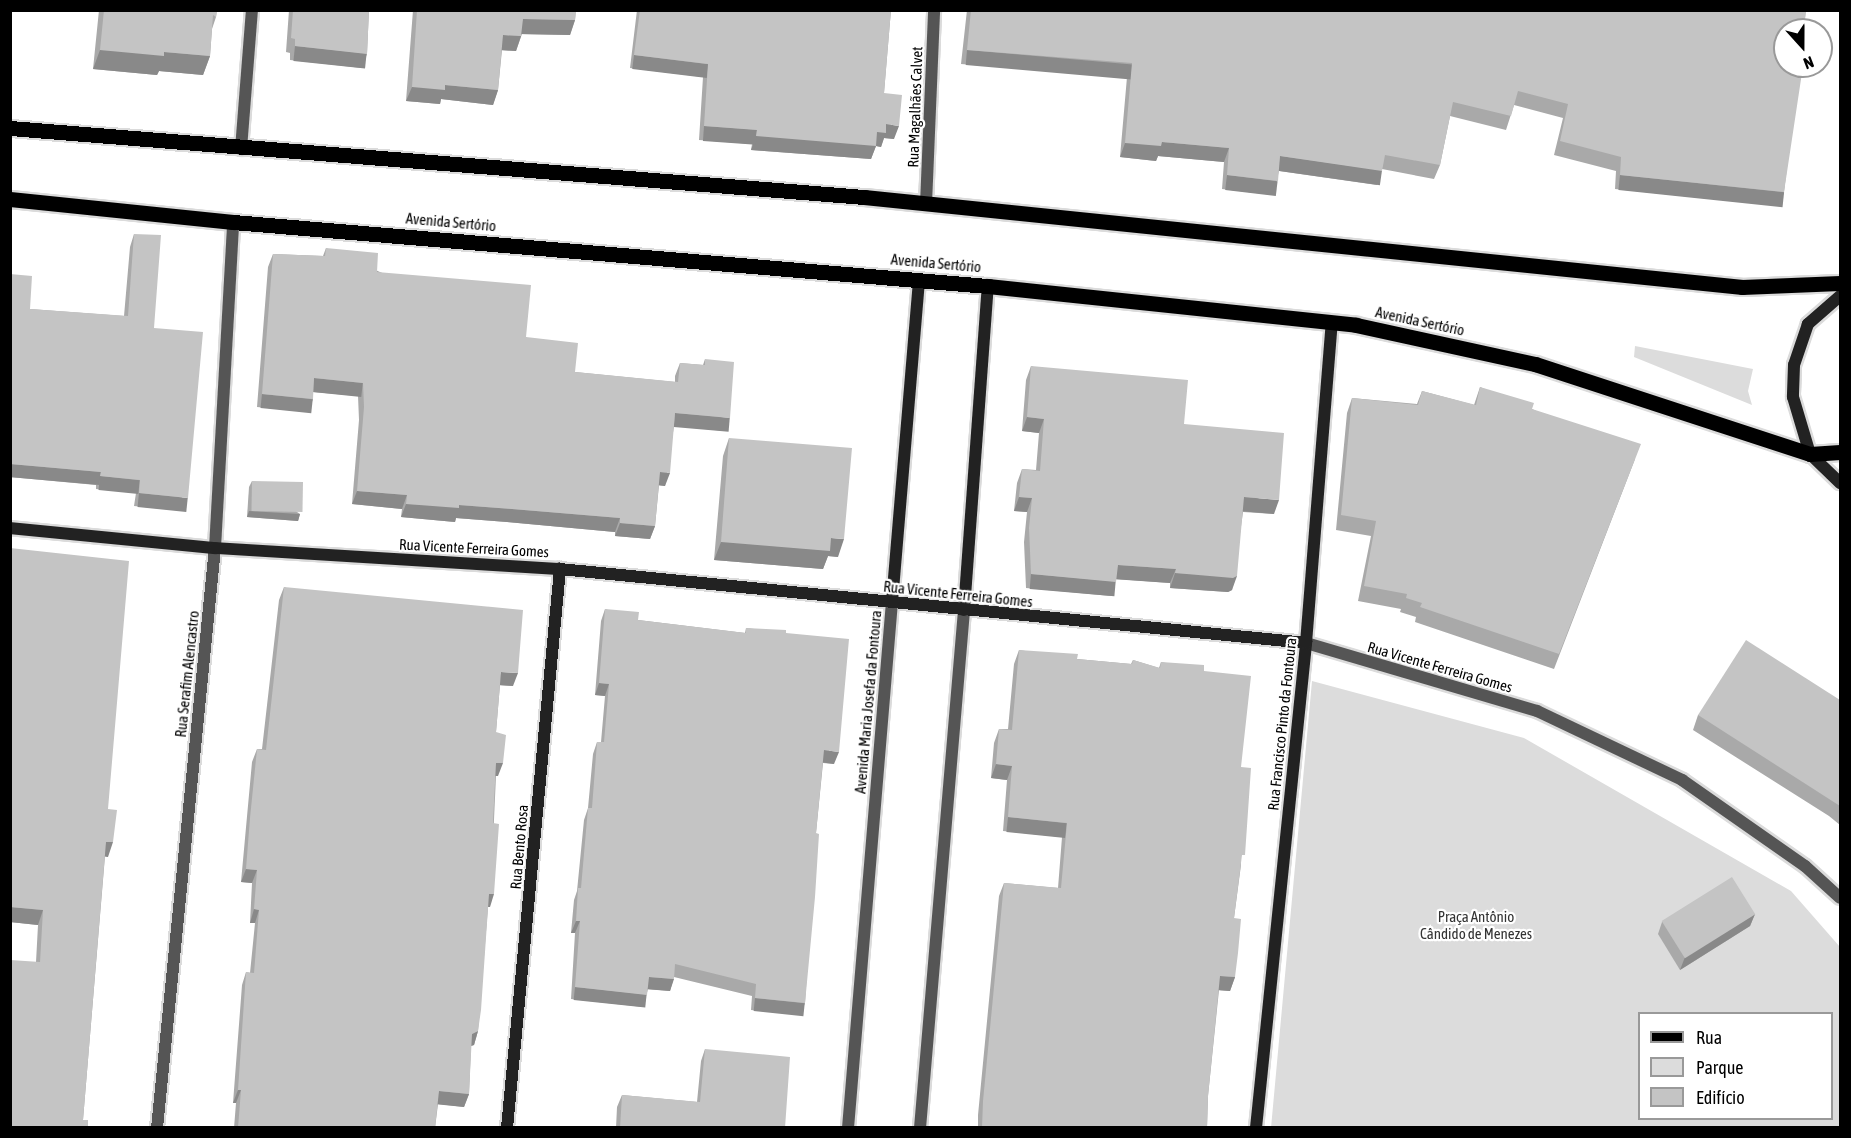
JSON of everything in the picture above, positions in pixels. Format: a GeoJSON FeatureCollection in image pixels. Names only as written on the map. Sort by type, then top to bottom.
{"type":"FeatureCollection","features":[{"type":"Feature","properties":{"kind":"main road"},"geometry":{"type":"LineString","coordinates":[[10,128],[926,204],[1742,287],[1840,283]]}},
{"type":"Feature","properties":{"kind":"main road","name":"Avenida Sertório"},"geometry":{"type":"LineString","coordinates":[[10,199],[233,222],[987,286],[1332,322],[1535,364],[1810,454],[1840,452]]}},
{"type":"Feature","properties":{"kind":"street"},"geometry":{"type":"LineString","coordinates":[[241,148],[252,10]]}},
{"type":"Feature","properties":{"kind":"street","name":"Rua Magalhães Calvet"},"geometry":{"type":"LineString","coordinates":[[926,204],[934,10]]}},
{"type":"Feature","properties":{"kind":"street","name":"Rua Serafim Alencastro"},"geometry":{"type":"LineString","coordinates":[[157,1128],[215,548],[233,222]]}},
{"type":"Feature","properties":{"kind":"street","name":"Avenida Maria Josefa da Fontoura"},"geometry":{"type":"LineString","coordinates":[[848,1128],[919,280]]}},
{"type":"Feature","properties":{"kind":"street"},"geometry":{"type":"LineString","coordinates":[[920,1128],[964,610],[987,286]]}},
{"type":"Feature","properties":{"kind":"street"},"geometry":{"type":"LineString","coordinates":[[1840,296],[1808,324],[1794,365],[1792,397],[1810,454],[1840,483]]}},
{"type":"Feature","properties":{"kind":"street","name":"Rua Francisco Pinto da Fontoura"},"geometry":{"type":"LineString","coordinates":[[1256,1128],[1306,643],[1332,322]]}},
{"type":"Feature","properties":{"kind":"street","name":"Rua Vicente Ferreira Gomes"},"geometry":{"type":"LineString","coordinates":[[10,528],[215,548],[560,569],[1306,643],[1537,711],[1662,770],[1682,780],[1796,860],[1840,898]]}},
{"type":"Feature","properties":{"kind":"street","name":"Rua Bento Rosa"},"geometry":{"type":"LineString","coordinates":[[507,1128],[560,569]]}},
{"type":"Feature","properties":{"kind":"green space"},"geometry":{"type":"Polygon","coordinates":[[[1635,346],[1753,369],[1748,391],[1752,405],[1634,357],[1635,346]]]}},
{"type":"Feature","properties":{"kind":"green space","name":"Praça Antônio Cândido de Menezes"},"geometry":{"type":"Polygon","coordinates":[[[1312,681],[1524,738],[1791,891],[1840,947],[1840,1127],[1271,1128],[1312,681]]]}},
{"type":"Feature","properties":{"kind":"building"},"geometry":{"type":"Polygon","coordinates":[[[104,10],[217,10],[216,17],[213,15],[210,56],[164,52],[164,56],[100,50],[104,10]]]}},
{"type":"Feature","properties":{"kind":"building"},"geometry":{"type":"Polygon","coordinates":[[[293,10],[369,10],[367,54],[295,46],[295,39],[291,38],[293,10]]]}},
{"type":"Feature","properties":{"kind":"building"},"geometry":{"type":"Polygon","coordinates":[[[417,10],[576,10],[575,20],[523,19],[521,36],[503,35],[498,90],[445,85],[445,90],[412,87],[417,10]]]}},
{"type":"Feature","properties":{"kind":"building"},"geometry":{"type":"Polygon","coordinates":[[[640,10],[891,10],[884,93],[902,95],[899,126],[886,124],[886,133],[877,132],[876,146],[756,136],[757,130],[704,126],[708,64],[634,55],[640,10]]]}},
{"type":"Feature","properties":{"kind":"building"},"geometry":{"type":"Polygon","coordinates":[[[971,10],[1806,10],[1805,18],[1773,18],[1773,78],[1801,78],[1784,192],[1620,175],[1621,157],[1560,141],[1568,104],[1518,91],[1511,116],[1453,102],[1440,165],[1385,155],[1382,171],[1280,156],[1278,181],[1227,175],[1229,148],[1162,142],[1161,146],[1125,143],[1132,63],[967,50],[971,10]]]}},
{"type":"Feature","properties":{"kind":"building"},"geometry":{"type":"Polygon","coordinates":[[[134,234],[161,235],[154,328],[203,332],[188,498],[139,493],[140,480],[100,476],[101,472],[10,464],[10,274],[32,276],[30,309],[128,316],[134,234]]]}},
{"type":"Feature","properties":{"kind":"building"},"geometry":{"type":"Polygon","coordinates":[[[326,248],[378,253],[377,272],[531,285],[526,337],[578,343],[575,372],[678,382],[680,363],[705,365],[705,359],[734,362],[730,418],[675,413],[670,473],[660,472],[655,526],[620,523],[620,518],[459,505],[459,508],[406,504],[407,495],[357,491],[364,407],[363,383],[314,378],[313,399],[262,394],[273,254],[325,256],[326,248]]]}},
{"type":"Feature","properties":{"kind":"building"},"geometry":{"type":"Polygon","coordinates":[[[1031,366],[1188,380],[1184,424],[1284,433],[1279,500],[1244,497],[1237,576],[1233,578],[1175,573],[1176,569],[1118,565],[1116,582],[1031,574],[1029,528],[1032,498],[1019,497],[1022,469],[1040,471],[1044,419],[1027,417],[1031,366]]]}},
{"type":"Feature","properties":{"kind":"building"},"geometry":{"type":"Polygon","coordinates":[[[1480,387],[1534,403],[1532,409],[1641,444],[1559,654],[1420,607],[1422,603],[1406,598],[1407,594],[1364,586],[1376,521],[1341,515],[1352,398],[1418,405],[1422,391],[1476,405],[1480,387]]]}},
{"type":"Feature","properties":{"kind":"building"},"geometry":{"type":"Polygon","coordinates":[[[729,438],[852,448],[844,539],[831,538],[830,551],[721,542],[729,438]]]}},
{"type":"Feature","properties":{"kind":"building"},"geometry":{"type":"Polygon","coordinates":[[[252,481],[303,482],[302,512],[251,511],[252,481]]]}},
{"type":"Feature","properties":{"kind":"building"},"geometry":{"type":"Polygon","coordinates":[[[10,548],[129,561],[108,809],[117,810],[113,842],[106,842],[83,1120],[88,1120],[88,1128],[10,1128],[10,960],[40,962],[43,910],[10,907],[10,548]]]}},
{"type":"Feature","properties":{"kind":"building"},"geometry":{"type":"Polygon","coordinates":[[[284,587],[523,610],[518,673],[501,672],[496,732],[506,735],[503,763],[496,763],[493,823],[499,824],[494,894],[489,894],[481,1010],[478,1031],[472,1034],[469,1094],[439,1091],[435,1128],[238,1128],[241,1090],[238,1090],[246,972],[254,973],[259,910],[254,909],[257,870],[246,869],[250,818],[257,749],[266,750],[284,587]]]}},
{"type":"Feature","properties":{"kind":"building"},"geometry":{"type":"Polygon","coordinates":[[[605,609],[639,612],[638,620],[746,633],[746,628],[786,630],[786,633],[849,639],[839,752],[824,750],[816,833],[819,834],[815,897],[805,1003],[755,998],[756,984],[675,964],[674,979],[649,977],[647,995],[575,987],[580,921],[576,921],[578,888],[581,888],[588,808],[592,808],[597,742],[604,742],[609,684],[599,683],[605,609]]]}},
{"type":"Feature","properties":{"kind":"building"},"geometry":{"type":"Polygon","coordinates":[[[1746,640],[1840,700],[1840,806],[1698,715],[1746,640]]]}},
{"type":"Feature","properties":{"kind":"building"},"geometry":{"type":"Polygon","coordinates":[[[1019,650],[1078,654],[1077,659],[1132,664],[1133,660],[1160,668],[1161,662],[1204,665],[1204,671],[1251,676],[1241,767],[1251,768],[1245,855],[1242,855],[1234,918],[1241,919],[1238,953],[1235,977],[1220,976],[1207,1128],[982,1128],[1004,883],[1061,888],[1067,823],[1008,817],[1012,766],[996,764],[999,729],[1012,730],[1019,650]]]}},
{"type":"Feature","properties":{"kind":"building"},"geometry":{"type":"Polygon","coordinates":[[[1732,877],[1755,914],[1685,958],[1662,921],[1732,877]]]}},
{"type":"Feature","properties":{"kind":"building"},"geometry":{"type":"Polygon","coordinates":[[[705,1049],[790,1057],[785,1128],[620,1128],[622,1095],[700,1102],[705,1049]]]}}]}
